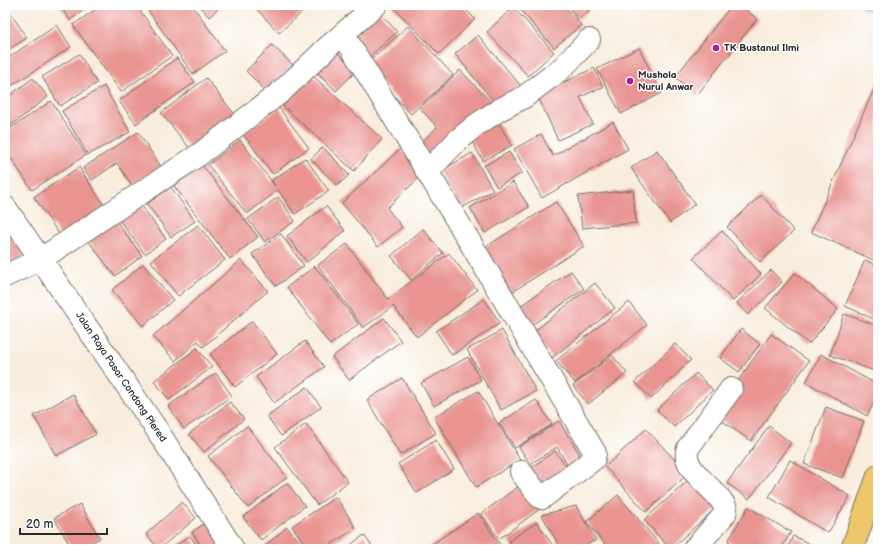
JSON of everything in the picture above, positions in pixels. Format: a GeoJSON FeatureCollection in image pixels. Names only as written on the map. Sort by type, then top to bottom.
{"type":"FeatureCollection","features":[{"type":"Feature","properties":{"kind":"highway"},"geometry":{"type":"LineString","coordinates":[[852,549],[878,476]]}},
{"type":"Feature","properties":{"kind":"street"},"geometry":{"type":"LineString","coordinates":[[5,276],[41,259],[200,154],[282,91],[376,5]]}},
{"type":"Feature","properties":{"kind":"street"},"geometry":{"type":"LineString","coordinates":[[343,34],[595,454],[594,459],[542,498],[521,472]]}},
{"type":"Feature","properties":{"kind":"street"},"geometry":{"type":"LineString","coordinates":[[427,172],[458,140],[476,125],[530,92],[561,69],[589,40]]}},
{"type":"Feature","properties":{"kind":"street","name":"Jalan Raya Pasar Condong Plered"},"geometry":{"type":"LineString","coordinates":[[5,207],[157,430],[233,549]]}},
{"type":"Feature","properties":{"kind":"street"},"geometry":{"type":"LineString","coordinates":[[694,549],[722,518],[726,509],[722,500],[696,474],[690,465],[686,453],[688,448],[731,389]]}},
{"type":"Feature","properties":{"kind":"building"},"geometry":{"type":"Polygon","coordinates":[[[5,5],[27,38],[5,52],[5,5]]]}},
{"type":"Feature","properties":{"kind":"building"},"geometry":{"type":"Polygon","coordinates":[[[59,5],[90,5],[70,20],[59,5]]]}},
{"type":"Feature","properties":{"kind":"building"},"geometry":{"type":"Polygon","coordinates":[[[102,5],[136,5],[172,56],[121,92],[73,25],[102,5]]]}},
{"type":"Feature","properties":{"kind":"building"},"geometry":{"type":"Polygon","coordinates":[[[144,5],[192,5],[225,51],[193,74],[144,5]]]}},
{"type":"Feature","properties":{"kind":"building"},"geometry":{"type":"Polygon","coordinates":[[[199,5],[222,5],[209,17],[199,5]]]}},
{"type":"Feature","properties":{"kind":"building"},"geometry":{"type":"Polygon","coordinates":[[[253,5],[310,5],[279,33],[253,5]]]}},
{"type":"Feature","properties":{"kind":"building"},"geometry":{"type":"Polygon","coordinates":[[[391,5],[461,5],[475,19],[439,54],[391,5]]]}},
{"type":"Feature","properties":{"kind":"building"},"geometry":{"type":"Polygon","coordinates":[[[520,5],[563,5],[581,25],[554,48],[518,7],[520,5]]]}},
{"type":"Feature","properties":{"kind":"building"},"geometry":{"type":"Polygon","coordinates":[[[567,5],[586,5],[590,10],[578,19],[567,5]]]}},
{"type":"Feature","properties":{"kind":"building","name":"TK Bustanul Ilmi"},"geometry":{"type":"Polygon","coordinates":[[[732,5],[740,5],[757,19],[697,95],[675,77],[732,5]]]}},
{"type":"Feature","properties":{"kind":"building"},"geometry":{"type":"Polygon","coordinates":[[[513,7],[554,52],[528,76],[487,32],[513,7]]]}},
{"type":"Feature","properties":{"kind":"building"},"geometry":{"type":"Polygon","coordinates":[[[377,9],[397,32],[368,58],[348,36],[377,9]]]}},
{"type":"Feature","properties":{"kind":"building"},"geometry":{"type":"Polygon","coordinates":[[[57,25],[71,47],[5,90],[5,60],[57,25]]]}},
{"type":"Feature","properties":{"kind":"building"},"geometry":{"type":"Polygon","coordinates":[[[408,26],[453,75],[411,114],[365,65],[408,26]]]}},
{"type":"Feature","properties":{"kind":"building"},"geometry":{"type":"Polygon","coordinates":[[[478,35],[521,86],[497,106],[455,54],[478,35]]]}},
{"type":"Feature","properties":{"kind":"building"},"geometry":{"type":"Polygon","coordinates":[[[272,45],[293,65],[267,92],[246,71],[272,45]]]}},
{"type":"Feature","properties":{"kind":"building"},"geometry":{"type":"Polygon","coordinates":[[[331,46],[356,71],[336,91],[311,66],[331,46]]]}},
{"type":"Feature","properties":{"kind":"building","name":"Mushola Nurul Anwar"},"geometry":{"type":"Polygon","coordinates":[[[639,48],[662,93],[621,114],[597,69],[639,48]]]}},
{"type":"Feature","properties":{"kind":"building"},"geometry":{"type":"Polygon","coordinates":[[[79,54],[97,83],[60,106],[42,77],[79,54]]]}},
{"type":"Feature","properties":{"kind":"building"},"geometry":{"type":"Polygon","coordinates":[[[177,58],[195,82],[136,124],[119,101],[177,58]]]}},
{"type":"Feature","properties":{"kind":"building"},"geometry":{"type":"Polygon","coordinates":[[[594,68],[603,87],[580,97],[593,124],[558,140],[537,95],[594,68]]]}},
{"type":"Feature","properties":{"kind":"building"},"geometry":{"type":"Polygon","coordinates":[[[460,70],[490,101],[429,160],[416,147],[437,127],[420,108],[460,70]]]}},
{"type":"Feature","properties":{"kind":"building"},"geometry":{"type":"Polygon","coordinates":[[[312,75],[382,139],[354,171],[283,106],[312,75]]]}},
{"type":"Feature","properties":{"kind":"building"},"geometry":{"type":"Polygon","coordinates":[[[33,78],[48,97],[5,130],[5,99],[33,78]]]}},
{"type":"Feature","properties":{"kind":"building"},"geometry":{"type":"Polygon","coordinates":[[[206,78],[236,116],[192,151],[161,113],[206,78]]]}},
{"type":"Feature","properties":{"kind":"building"},"geometry":{"type":"Polygon","coordinates":[[[878,80],[878,262],[811,232],[878,80]]]}},
{"type":"Feature","properties":{"kind":"building"},"geometry":{"type":"Polygon","coordinates":[[[104,86],[130,132],[88,155],[62,111],[104,86]]]}},
{"type":"Feature","properties":{"kind":"building"},"geometry":{"type":"Polygon","coordinates":[[[51,101],[86,155],[32,190],[5,149],[5,132],[51,101]]]}},
{"type":"Feature","properties":{"kind":"building"},"geometry":{"type":"Polygon","coordinates":[[[279,108],[309,148],[273,174],[243,134],[279,108]]]}},
{"type":"Feature","properties":{"kind":"building"},"geometry":{"type":"Polygon","coordinates":[[[497,121],[512,145],[483,161],[470,137],[497,121]]]}},
{"type":"Feature","properties":{"kind":"building"},"geometry":{"type":"Polygon","coordinates":[[[613,122],[628,149],[542,198],[514,149],[541,134],[553,156],[613,122]]]}},
{"type":"Feature","properties":{"kind":"building"},"geometry":{"type":"Polygon","coordinates":[[[138,132],[161,167],[132,186],[117,163],[92,180],[83,168],[138,132]]]}},
{"type":"Feature","properties":{"kind":"building"},"geometry":{"type":"Polygon","coordinates":[[[240,140],[275,186],[272,180],[305,158],[329,191],[295,214],[278,190],[247,214],[208,165],[240,140]]]}},
{"type":"Feature","properties":{"kind":"building"},"geometry":{"type":"Polygon","coordinates":[[[323,147],[349,175],[337,186],[311,159],[323,147]]]}},
{"type":"Feature","properties":{"kind":"building"},"geometry":{"type":"Polygon","coordinates":[[[400,149],[423,174],[387,208],[402,227],[378,247],[342,203],[400,149]]]}},
{"type":"Feature","properties":{"kind":"building"},"geometry":{"type":"Polygon","coordinates":[[[657,150],[695,204],[670,223],[631,168],[657,150]]]}},
{"type":"Feature","properties":{"kind":"building"},"geometry":{"type":"Polygon","coordinates":[[[509,152],[522,173],[497,187],[484,166],[509,152]]]}},
{"type":"Feature","properties":{"kind":"building"},"geometry":{"type":"Polygon","coordinates":[[[472,153],[493,190],[460,209],[439,172],[472,153]]]}},
{"type":"Feature","properties":{"kind":"building"},"geometry":{"type":"Polygon","coordinates":[[[202,165],[258,237],[230,259],[174,186],[202,165]]]}},
{"type":"Feature","properties":{"kind":"building"},"geometry":{"type":"Polygon","coordinates":[[[79,167],[106,208],[61,237],[34,197],[79,167]]]}},
{"type":"Feature","properties":{"kind":"building"},"geometry":{"type":"Polygon","coordinates":[[[513,182],[529,207],[485,233],[470,208],[513,182]]]}},
{"type":"Feature","properties":{"kind":"building"},"geometry":{"type":"Polygon","coordinates":[[[171,187],[195,221],[171,237],[147,204],[171,187]]]}},
{"type":"Feature","properties":{"kind":"building"},"geometry":{"type":"Polygon","coordinates":[[[633,190],[636,223],[582,228],[578,196],[633,190]]]}},
{"type":"Feature","properties":{"kind":"building"},"geometry":{"type":"Polygon","coordinates":[[[761,195],[794,231],[760,262],[727,227],[761,195]]]}},
{"type":"Feature","properties":{"kind":"building"},"geometry":{"type":"Polygon","coordinates":[[[278,197],[295,221],[265,242],[248,219],[278,197]]]}},
{"type":"Feature","properties":{"kind":"building"},"geometry":{"type":"Polygon","coordinates":[[[138,201],[166,239],[145,254],[117,217],[138,201]]]}},
{"type":"Feature","properties":{"kind":"building"},"geometry":{"type":"Polygon","coordinates":[[[556,202],[584,246],[509,294],[481,250],[556,202]]]}},
{"type":"Feature","properties":{"kind":"building"},"geometry":{"type":"Polygon","coordinates":[[[326,206],[345,231],[307,262],[287,236],[326,206]]]}},
{"type":"Feature","properties":{"kind":"building"},"geometry":{"type":"Polygon","coordinates":[[[112,215],[142,256],[115,276],[84,235],[112,215]]]}},
{"type":"Feature","properties":{"kind":"building"},"geometry":{"type":"Polygon","coordinates":[[[198,225],[225,260],[178,296],[151,261],[198,225]]]}},
{"type":"Feature","properties":{"kind":"building"},"geometry":{"type":"Polygon","coordinates":[[[423,229],[443,253],[411,280],[391,256],[423,229]]]}},
{"type":"Feature","properties":{"kind":"building"},"geometry":{"type":"Polygon","coordinates":[[[8,230],[24,256],[5,267],[5,232],[8,230]]]}},
{"type":"Feature","properties":{"kind":"building"},"geometry":{"type":"Polygon","coordinates":[[[722,231],[761,274],[733,301],[693,258],[722,231]]]}},
{"type":"Feature","properties":{"kind":"building"},"geometry":{"type":"Polygon","coordinates":[[[281,234],[304,266],[276,286],[252,254],[281,234]]]}},
{"type":"Feature","properties":{"kind":"building"},"geometry":{"type":"Polygon","coordinates":[[[347,244],[388,299],[449,253],[477,290],[417,337],[393,306],[363,328],[318,265],[347,244]]]}},
{"type":"Feature","properties":{"kind":"building"},"geometry":{"type":"Polygon","coordinates":[[[241,260],[268,291],[203,347],[198,341],[175,361],[153,336],[241,260]]]}},
{"type":"Feature","properties":{"kind":"building"},"geometry":{"type":"Polygon","coordinates":[[[865,260],[878,266],[878,321],[845,306],[865,260]]]}},
{"type":"Feature","properties":{"kind":"building"},"geometry":{"type":"Polygon","coordinates":[[[143,264],[173,300],[143,326],[112,290],[143,264]]]}},
{"type":"Feature","properties":{"kind":"building"},"geometry":{"type":"Polygon","coordinates":[[[315,266],[358,324],[330,345],[287,287],[315,266]]]}},
{"type":"Feature","properties":{"kind":"building"},"geometry":{"type":"Polygon","coordinates":[[[771,270],[782,282],[748,315],[737,303],[771,270]]]}},
{"type":"Feature","properties":{"kind":"building"},"geometry":{"type":"Polygon","coordinates":[[[571,271],[584,289],[526,329],[513,311],[571,271]]]}},
{"type":"Feature","properties":{"kind":"building"},"geometry":{"type":"Polygon","coordinates":[[[795,273],[838,309],[809,344],[765,308],[795,273]]]}},
{"type":"Feature","properties":{"kind":"building"},"geometry":{"type":"Polygon","coordinates":[[[595,283],[615,308],[552,358],[532,333],[595,283]]]}},
{"type":"Feature","properties":{"kind":"building"},"geometry":{"type":"Polygon","coordinates":[[[484,299],[500,323],[452,355],[436,331],[484,299]]]}},
{"type":"Feature","properties":{"kind":"building"},"geometry":{"type":"Polygon","coordinates":[[[629,302],[647,325],[575,383],[556,361],[629,302]]]}},
{"type":"Feature","properties":{"kind":"building"},"geometry":{"type":"Polygon","coordinates":[[[844,314],[878,326],[878,352],[872,370],[830,355],[844,314]]]}},
{"type":"Feature","properties":{"kind":"building"},"geometry":{"type":"Polygon","coordinates":[[[384,318],[401,341],[349,380],[332,357],[384,318]]]}},
{"type":"Feature","properties":{"kind":"building"},"geometry":{"type":"Polygon","coordinates":[[[252,321],[277,354],[235,387],[210,354],[252,321]]]}},
{"type":"Feature","properties":{"kind":"building"},"geometry":{"type":"Polygon","coordinates":[[[741,329],[760,344],[739,372],[720,358],[741,329]]]}},
{"type":"Feature","properties":{"kind":"building"},"geometry":{"type":"Polygon","coordinates":[[[502,330],[536,391],[501,410],[467,350],[502,330]]]}},
{"type":"Feature","properties":{"kind":"building"},"geometry":{"type":"Polygon","coordinates":[[[771,334],[809,361],[751,441],[714,415],[771,334]]]}},
{"type":"Feature","properties":{"kind":"building"},"geometry":{"type":"Polygon","coordinates":[[[305,341],[324,367],[274,403],[256,377],[305,341]]]}},
{"type":"Feature","properties":{"kind":"building"},"geometry":{"type":"Polygon","coordinates":[[[675,344],[691,360],[651,399],[635,382],[675,344]]]}},
{"type":"Feature","properties":{"kind":"building"},"geometry":{"type":"Polygon","coordinates":[[[197,348],[212,367],[169,400],[154,381],[197,348]]]}},
{"type":"Feature","properties":{"kind":"building"},"geometry":{"type":"Polygon","coordinates":[[[821,354],[878,385],[878,395],[867,416],[806,382],[821,354]]]}},
{"type":"Feature","properties":{"kind":"building"},"geometry":{"type":"Polygon","coordinates":[[[612,355],[627,373],[588,404],[573,386],[612,355]]]}},
{"type":"Feature","properties":{"kind":"building"},"geometry":{"type":"Polygon","coordinates":[[[468,357],[481,380],[434,406],[421,383],[468,357]]]}},
{"type":"Feature","properties":{"kind":"building"},"geometry":{"type":"Polygon","coordinates":[[[216,373],[232,396],[184,429],[168,406],[216,373]]]}},
{"type":"Feature","properties":{"kind":"building"},"geometry":{"type":"Polygon","coordinates":[[[696,373],[713,390],[674,427],[657,410],[696,373]]]}},
{"type":"Feature","properties":{"kind":"building"},"geometry":{"type":"Polygon","coordinates":[[[402,378],[436,433],[400,455],[367,400],[402,378]]]}},
{"type":"Feature","properties":{"kind":"building"},"geometry":{"type":"Polygon","coordinates":[[[307,387],[321,407],[281,436],[267,416],[307,387]]]}},
{"type":"Feature","properties":{"kind":"building"},"geometry":{"type":"Polygon","coordinates":[[[478,391],[520,460],[476,487],[434,417],[478,391]]]}},
{"type":"Feature","properties":{"kind":"building"},"geometry":{"type":"Polygon","coordinates":[[[73,394],[96,434],[56,456],[34,416],[73,394]]]}},
{"type":"Feature","properties":{"kind":"building"},"geometry":{"type":"Polygon","coordinates":[[[536,400],[552,424],[515,448],[499,423],[536,400]]]}},
{"type":"Feature","properties":{"kind":"building"},"geometry":{"type":"Polygon","coordinates":[[[230,402],[244,419],[204,452],[189,434],[230,402]]]}},
{"type":"Feature","properties":{"kind":"building"},"geometry":{"type":"Polygon","coordinates":[[[826,407],[864,421],[843,478],[804,464],[826,407]]]}},
{"type":"Feature","properties":{"kind":"building"},"geometry":{"type":"Polygon","coordinates":[[[559,421],[582,458],[568,466],[557,447],[530,464],[519,447],[559,421]]]}},
{"type":"Feature","properties":{"kind":"building"},"geometry":{"type":"Polygon","coordinates":[[[306,424],[348,482],[317,505],[275,447],[306,424]]]}},
{"type":"Feature","properties":{"kind":"building"},"geometry":{"type":"Polygon","coordinates":[[[247,426],[287,477],[248,508],[208,456],[247,426]]]}},
{"type":"Feature","properties":{"kind":"building"},"geometry":{"type":"Polygon","coordinates":[[[769,426],[791,443],[749,499],[727,483],[769,426]]]}},
{"type":"Feature","properties":{"kind":"building"},"geometry":{"type":"Polygon","coordinates":[[[646,429],[688,474],[646,512],[605,467],[646,429]]]}},
{"type":"Feature","properties":{"kind":"building"},"geometry":{"type":"Polygon","coordinates":[[[436,440],[454,469],[417,493],[398,464],[436,440]]]}},
{"type":"Feature","properties":{"kind":"building"},"geometry":{"type":"Polygon","coordinates":[[[555,451],[570,471],[544,489],[529,469],[555,451]]]}},
{"type":"Feature","properties":{"kind":"building"},"geometry":{"type":"Polygon","coordinates":[[[790,460],[850,496],[828,533],[769,497],[790,460]]]}},
{"type":"Feature","properties":{"kind":"building"},"geometry":{"type":"Polygon","coordinates":[[[694,475],[721,504],[670,549],[644,520],[694,475]]]}},
{"type":"Feature","properties":{"kind":"building"},"geometry":{"type":"Polygon","coordinates":[[[287,483],[305,506],[261,540],[243,517],[287,483]]]}},
{"type":"Feature","properties":{"kind":"building"},"geometry":{"type":"Polygon","coordinates":[[[523,483],[541,508],[499,539],[481,514],[523,483]]]}},
{"type":"Feature","properties":{"kind":"building"},"geometry":{"type":"Polygon","coordinates":[[[618,495],[663,549],[609,549],[586,522],[618,495]]]}},
{"type":"Feature","properties":{"kind":"building"},"geometry":{"type":"Polygon","coordinates":[[[336,497],[356,528],[324,549],[308,549],[292,526],[336,497]]]}},
{"type":"Feature","properties":{"kind":"building"},"geometry":{"type":"Polygon","coordinates":[[[182,502],[196,518],[159,549],[146,534],[182,502]]]}},
{"type":"Feature","properties":{"kind":"building"},"geometry":{"type":"Polygon","coordinates":[[[80,504],[100,538],[80,549],[72,549],[54,518],[80,504]]]}},
{"type":"Feature","properties":{"kind":"building"},"geometry":{"type":"Polygon","coordinates":[[[576,506],[596,540],[579,549],[561,549],[542,515],[576,506]]]}},
{"type":"Feature","properties":{"kind":"building"},"geometry":{"type":"Polygon","coordinates":[[[748,507],[791,532],[781,549],[742,549],[728,541],[748,507]]]}},
{"type":"Feature","properties":{"kind":"building"},"geometry":{"type":"Polygon","coordinates":[[[478,513],[503,549],[425,549],[478,513]]]}},
{"type":"Feature","properties":{"kind":"building"},"geometry":{"type":"Polygon","coordinates":[[[211,519],[231,549],[203,549],[192,532],[211,519]]]}},
{"type":"Feature","properties":{"kind":"building"},"geometry":{"type":"Polygon","coordinates":[[[537,522],[555,549],[514,549],[509,541],[537,522]]]}},
{"type":"Feature","properties":{"kind":"building"},"geometry":{"type":"Polygon","coordinates":[[[287,527],[301,543],[294,549],[266,549],[264,547],[287,527]]]}},
{"type":"Feature","properties":{"kind":"building"},"geometry":{"type":"Polygon","coordinates":[[[364,535],[374,549],[345,549],[364,535]]]}},
{"type":"Feature","properties":{"kind":"building"},"geometry":{"type":"Polygon","coordinates":[[[190,536],[199,549],[170,549],[190,536]]]}},
{"type":"Feature","properties":{"kind":"building"},"geometry":{"type":"Polygon","coordinates":[[[793,536],[821,549],[787,549],[793,536]]]}},
{"type":"Feature","properties":{"kind":"waterway"},"geometry":{"type":"LineString","coordinates":[[865,5],[878,8]]}},
{"type":"Feature","properties":{"kind":"place","name":"TK Bustanul Ilmi"},"geometry":{"type":"Point","coordinates":[716,48]}},
{"type":"Feature","properties":{"kind":"place","name":"Mushola Nurul Anwar"},"geometry":{"type":"Point","coordinates":[630,81]}}]}
